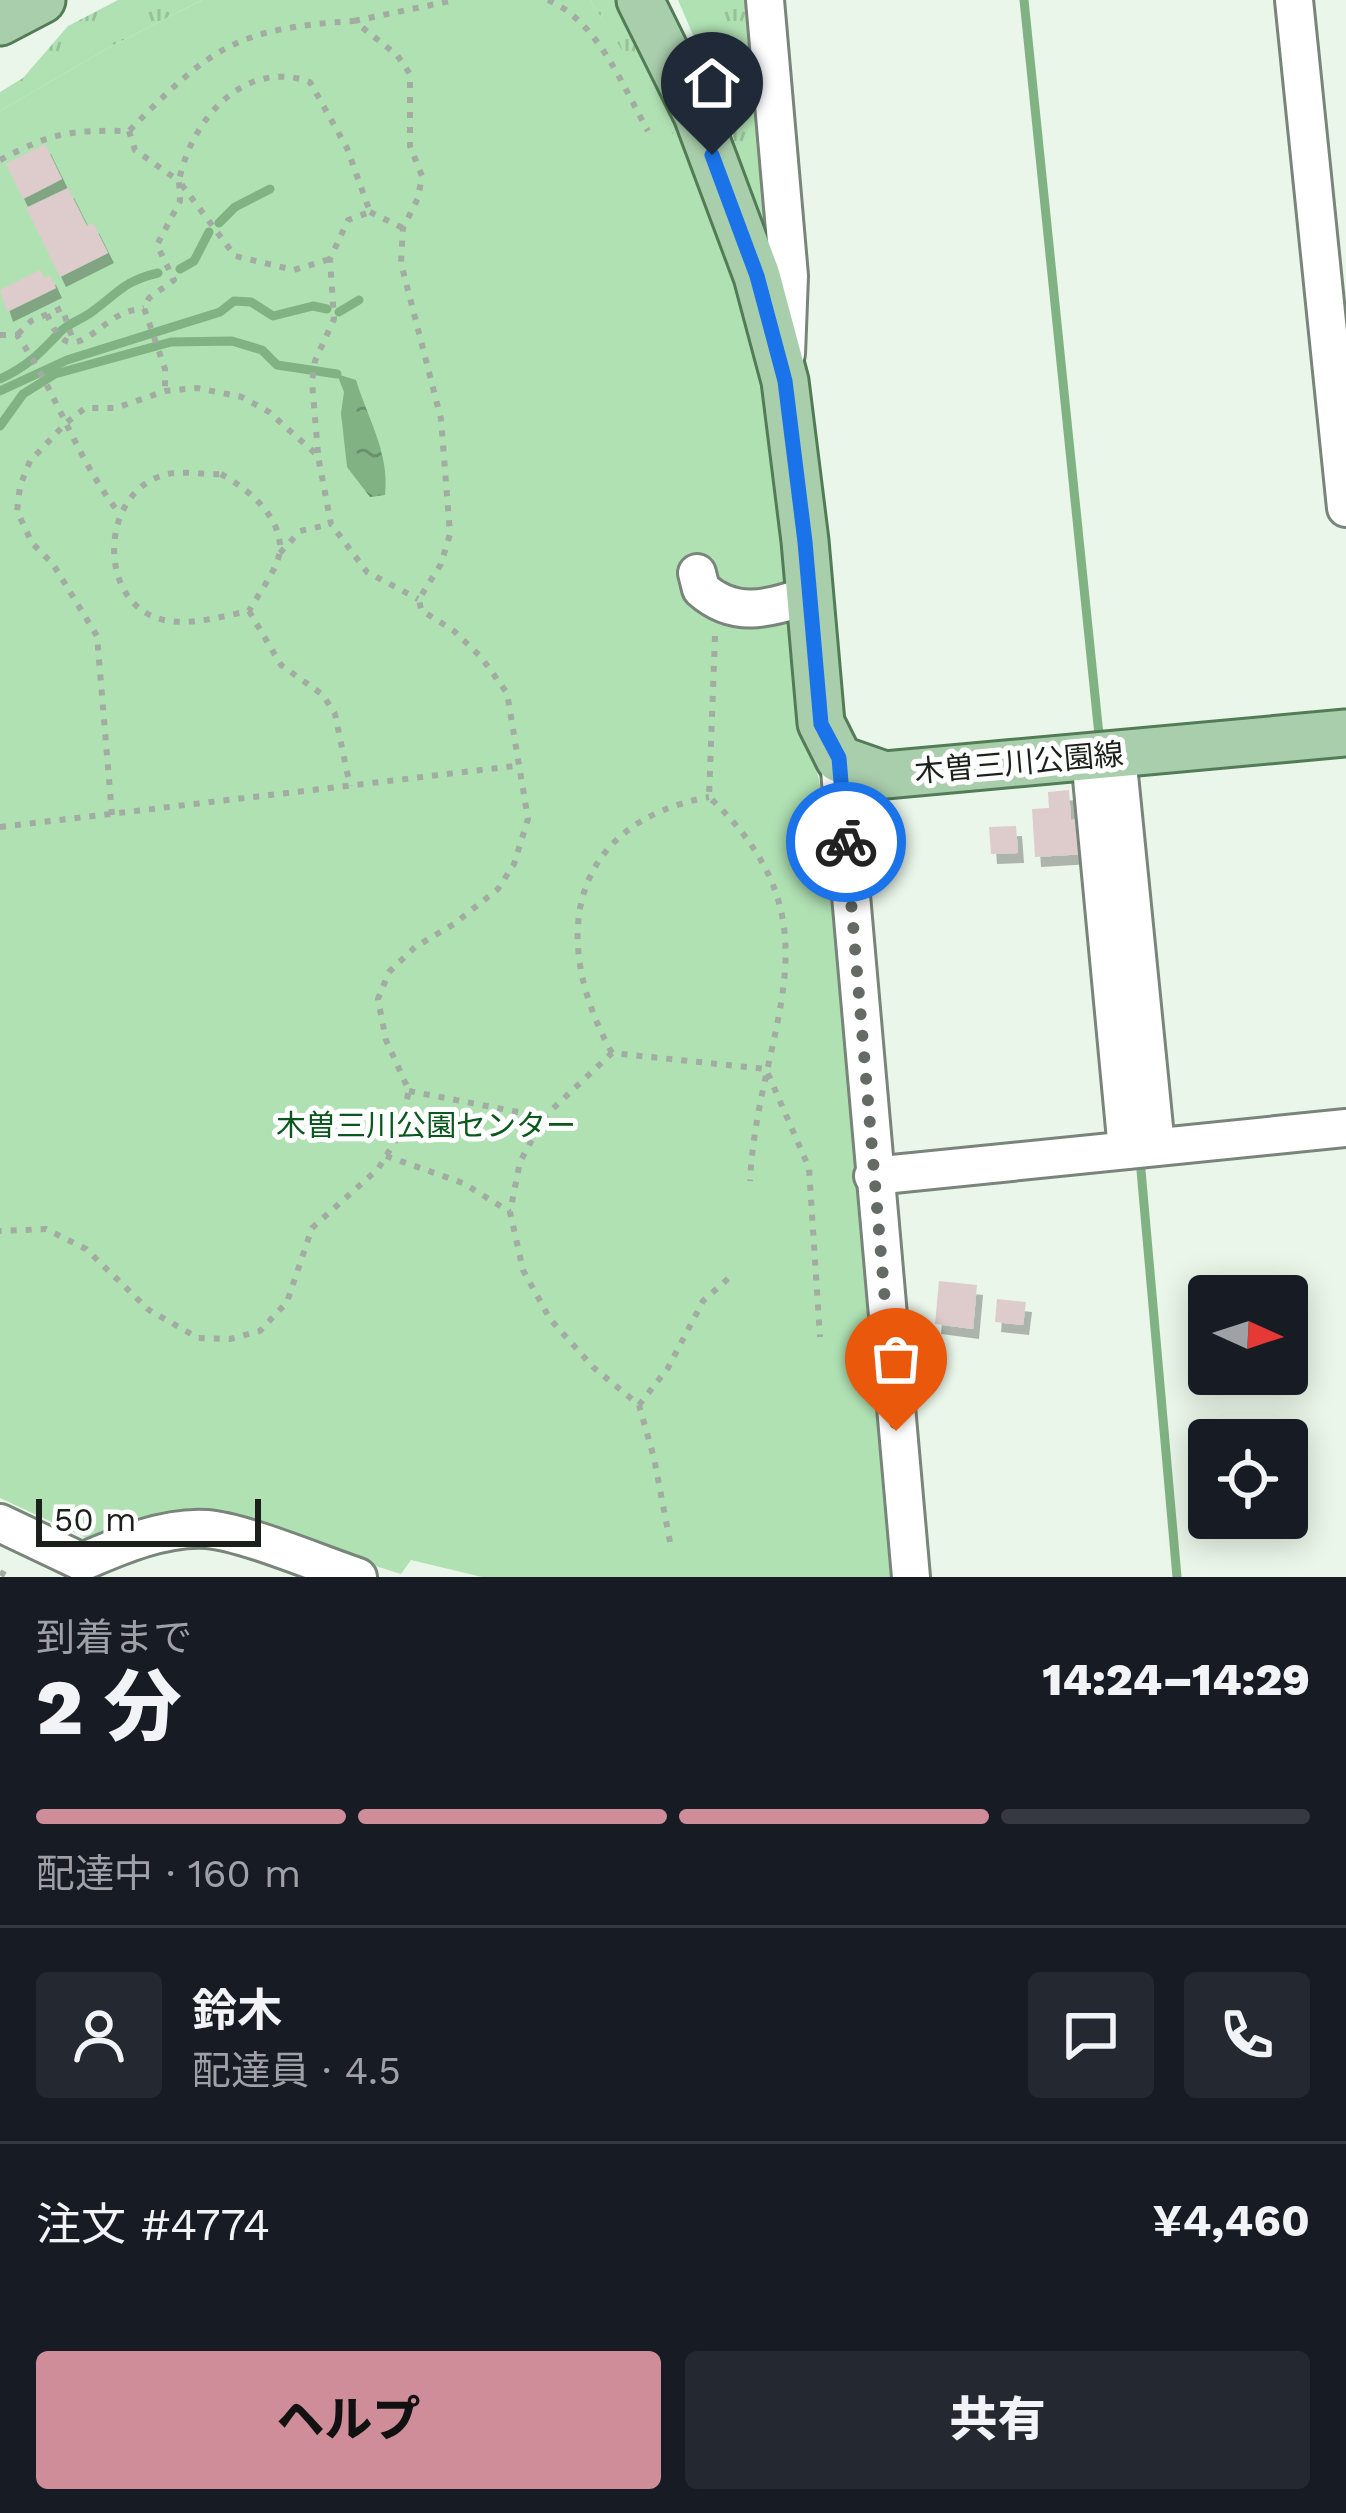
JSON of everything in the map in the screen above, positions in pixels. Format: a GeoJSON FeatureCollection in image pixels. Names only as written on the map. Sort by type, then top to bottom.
{"type":"FeatureCollection","features":[{"type":"Feature","properties":{"kind":"main road"},"geometry":{"type":"LineString","coordinates":[[640,0],[697,116],[757,276],[785,381],[821,724],[839,758]]}},
{"type":"Feature","properties":{"kind":"main road","name":"木曽三川公園線"},"geometry":{"type":"LineString","coordinates":[[839,758],[885,775],[1346,733]]}},
{"type":"Feature","properties":{"kind":"street"},"geometry":{"type":"LineString","coordinates":[[765,0],[789,276],[785,381]]}},
{"type":"Feature","properties":{"kind":"street"},"geometry":{"type":"LineString","coordinates":[[1294,0],[1346,508]]}},
{"type":"Feature","properties":{"kind":"street"},"geometry":{"type":"LineString","coordinates":[[707,588],[746,611],[810,596]]}},
{"type":"Feature","properties":{"kind":"street"},"geometry":{"type":"LineString","coordinates":[[1104,756],[1142,1149]]}},
{"type":"Feature","properties":{"kind":"street"},"geometry":{"type":"LineString","coordinates":[[839,758],[910,1577]]}},
{"type":"Feature","properties":{"kind":"street"},"geometry":{"type":"LineString","coordinates":[[873,1176],[1346,1128]]}},
{"type":"Feature","properties":{"kind":"street"},"geometry":{"type":"LineString","coordinates":[[0,1522],[89,1570],[114,1548],[183,1529],[212,1529],[358,1577]]}},
{"type":"Feature","properties":{"kind":"path"},"geometry":{"type":"LineString","coordinates":[[0,160],[41,138],[74,129],[129,131],[200,61],[249,35],[354,21],[455,0]]}},
{"type":"Feature","properties":{"kind":"path"},"geometry":{"type":"LineString","coordinates":[[548,0],[560,5],[596,41],[648,131]]}},
{"type":"Feature","properties":{"kind":"path"},"geometry":{"type":"LineString","coordinates":[[354,21],[397,55],[410,74],[410,146],[422,176],[418,198],[403,228],[401,263],[441,419],[451,534],[441,564],[418,599]]}},
{"type":"Feature","properties":{"kind":"path"},"geometry":{"type":"LineString","coordinates":[[165,391],[160,353],[144,308],[149,298],[174,280],[157,245],[180,201],[179,181],[193,139],[223,99],[269,75],[291,75],[310,82],[347,148],[370,212],[403,228]]}},
{"type":"Feature","properties":{"kind":"path"},"geometry":{"type":"LineString","coordinates":[[129,131],[135,150],[179,181],[235,256],[294,270],[330,259]]}},
{"type":"Feature","properties":{"kind":"path"},"geometry":{"type":"LineString","coordinates":[[0,1231],[46,1228],[86,1249],[149,1310],[198,1338],[230,1339],[260,1331],[287,1302],[312,1228],[378,1169],[396,1140],[409,1091],[386,1040],[378,999],[389,972],[498,889],[514,864],[528,819],[507,693],[481,657],[422,610],[418,599],[367,572],[332,524],[318,456],[312,382],[315,361],[334,319],[330,259],[348,220],[370,212]]}},
{"type":"Feature","properties":{"kind":"path"},"geometry":{"type":"LineString","coordinates":[[0,335],[17,335],[32,321],[62,308],[69,341]]}},
{"type":"Feature","properties":{"kind":"path"},"geometry":{"type":"LineString","coordinates":[[47,314],[55,335],[69,341],[87,340],[123,313],[144,308]]}},
{"type":"Feature","properties":{"kind":"path"},"geometry":{"type":"LineString","coordinates":[[17,335],[89,474],[120,514]]}},
{"type":"Feature","properties":{"kind":"path"},"geometry":{"type":"LineString","coordinates":[[112,815],[97,636],[76,598],[32,543],[17,511],[30,461],[85,408],[116,408],[165,391],[196,388],[242,397],[269,412],[318,456]]}},
{"type":"Feature","properties":{"kind":"path"},"geometry":{"type":"LineString","coordinates":[[249,611],[180,621],[159,619],[142,608],[117,580],[112,560],[120,514],[137,492],[164,475],[221,474],[241,485],[263,508],[277,532],[280,553]]}},
{"type":"Feature","properties":{"kind":"path"},"geometry":{"type":"LineString","coordinates":[[249,611],[280,553],[300,531],[332,524]]}},
{"type":"Feature","properties":{"kind":"path"},"geometry":{"type":"LineString","coordinates":[[707,588],[709,797],[740,826],[774,879],[788,940],[782,1005],[753,1138],[750,1181]]}},
{"type":"Feature","properties":{"kind":"path"},"geometry":{"type":"LineString","coordinates":[[249,611],[281,665],[322,695],[335,714],[350,786]]}},
{"type":"Feature","properties":{"kind":"path"},"geometry":{"type":"LineString","coordinates":[[0,827],[516,765]]}},
{"type":"Feature","properties":{"kind":"path"},"geometry":{"type":"LineString","coordinates":[[612,1053],[593,1019],[581,967],[579,912],[595,861],[629,825],[671,804],[709,797]]}},
{"type":"Feature","properties":{"kind":"path"},"geometry":{"type":"LineString","coordinates":[[670,1542],[638,1405],[550,1319],[523,1270],[509,1212],[520,1162],[544,1117],[612,1053],[766,1069]]}},
{"type":"Feature","properties":{"kind":"path"},"geometry":{"type":"LineString","coordinates":[[766,1069],[809,1168],[820,1336]]}},
{"type":"Feature","properties":{"kind":"path"},"geometry":{"type":"LineString","coordinates":[[409,1091],[544,1117]]}},
{"type":"Feature","properties":{"kind":"path"},"geometry":{"type":"LineString","coordinates":[[386,1156],[463,1184],[509,1212]]}},
{"type":"Feature","properties":{"kind":"path"},"geometry":{"type":"LineString","coordinates":[[638,1405],[668,1368],[703,1301],[729,1278]]}},
{"type":"Feature","properties":{"kind":"path"},"geometry":{"type":"LineString","coordinates":[[0,1572],[8,1577]]}},
{"type":"Feature","properties":{"kind":"green space"},"geometry":{"type":"Polygon","coordinates":[[[118,0],[202,0],[0,111],[0,92],[23,78],[68,26],[118,0]]]}},
{"type":"Feature","properties":{"kind":"green space","name":"木曽三川公園センター"},"geometry":{"type":"Polygon","coordinates":[[[202,0],[590,0],[655,101],[693,177],[732,274],[770,426],[804,699],[825,806],[898,1577],[482,1577],[411,1560],[401,1574],[190,1508],[126,1538],[97,1543],[0,1498],[0,111],[202,0]]]}},
{"type":"Feature","properties":{"kind":"green space"},"geometry":{"type":"Polygon","coordinates":[[[590,0],[623,0],[686,135],[721,245],[664,119],[590,0]]]}},
{"type":"Feature","properties":{"kind":"green space"},"geometry":{"type":"Polygon","coordinates":[[[678,0],[754,0],[773,277],[726,112],[678,0]]]}},
{"type":"Feature","properties":{"kind":"water"},"geometry":{"type":"Polygon","coordinates":[[[337,374],[356,380],[381,451],[385,495],[370,497],[347,467],[341,413],[344,392],[337,374]]]}},
{"type":"Feature","properties":{"kind":"building"},"geometry":{"type":"Polygon","coordinates":[[[45,144],[62,179],[23,199],[6,164],[45,144]]]}},
{"type":"Feature","properties":{"kind":"building"},"geometry":{"type":"Polygon","coordinates":[[[68,188],[87,226],[93,223],[108,253],[60,277],[26,208],[68,188]]]}},
{"type":"Feature","properties":{"kind":"building"},"geometry":{"type":"Polygon","coordinates":[[[40,270],[44,278],[50,275],[56,288],[7,312],[0,290],[40,270]]]}},
{"type":"Feature","properties":{"kind":"building"},"geometry":{"type":"Polygon","coordinates":[[[1069,790],[1071,820],[1083,819],[1086,854],[1035,857],[1032,809],[1049,808],[1048,792],[1069,790]]]}},
{"type":"Feature","properties":{"kind":"building"},"geometry":{"type":"Polygon","coordinates":[[[1016,826],[1018,853],[991,854],[989,827],[1016,826]]]}},
{"type":"Feature","properties":{"kind":"building"},"geometry":{"type":"Polygon","coordinates":[[[939,1281],[977,1285],[973,1329],[935,1324],[939,1281]]]}},
{"type":"Feature","properties":{"kind":"building"},"geometry":{"type":"Polygon","coordinates":[[[997,1299],[1026,1302],[1023,1325],[995,1322],[997,1299]]]}},
{"type":"Feature","properties":{"kind":"waterway"},"geometry":{"type":"LineString","coordinates":[[1024,0],[1099,735]]}},
{"type":"Feature","properties":{"kind":"waterway"},"geometry":{"type":"LineString","coordinates":[[219,223],[235,207],[270,189]]}},
{"type":"Feature","properties":{"kind":"waterway"},"geometry":{"type":"LineString","coordinates":[[180,269],[194,261],[209,232]]}},
{"type":"Feature","properties":{"kind":"waterway"},"geometry":{"type":"LineString","coordinates":[[0,379],[122,288],[158,273]]}},
{"type":"Feature","properties":{"kind":"waterway"},"geometry":{"type":"LineString","coordinates":[[339,312],[359,300]]}},
{"type":"Feature","properties":{"kind":"waterway"},"geometry":{"type":"LineString","coordinates":[[0,391],[67,360],[220,312],[234,301],[251,302],[273,316],[313,306],[327,309]]}},
{"type":"Feature","properties":{"kind":"waterway"},"geometry":{"type":"LineString","coordinates":[[0,426],[23,394],[55,374],[171,342],[232,341],[262,350],[277,365],[337,374]]}},
{"type":"Feature","properties":{"kind":"waterway"},"geometry":{"type":"LineString","coordinates":[[1140,1159],[1177,1577]]}},
{"type":"Feature","properties":{"kind":"way so far"},"geometry":{"type":"LineString","coordinates":[[846,842],[896,1431]]}},
{"type":"Feature","properties":{"kind":"route"},"geometry":{"type":"LineString","coordinates":[[712,155],[757,276],[785,381],[821,724],[839,758],[846,842]]}}]}
